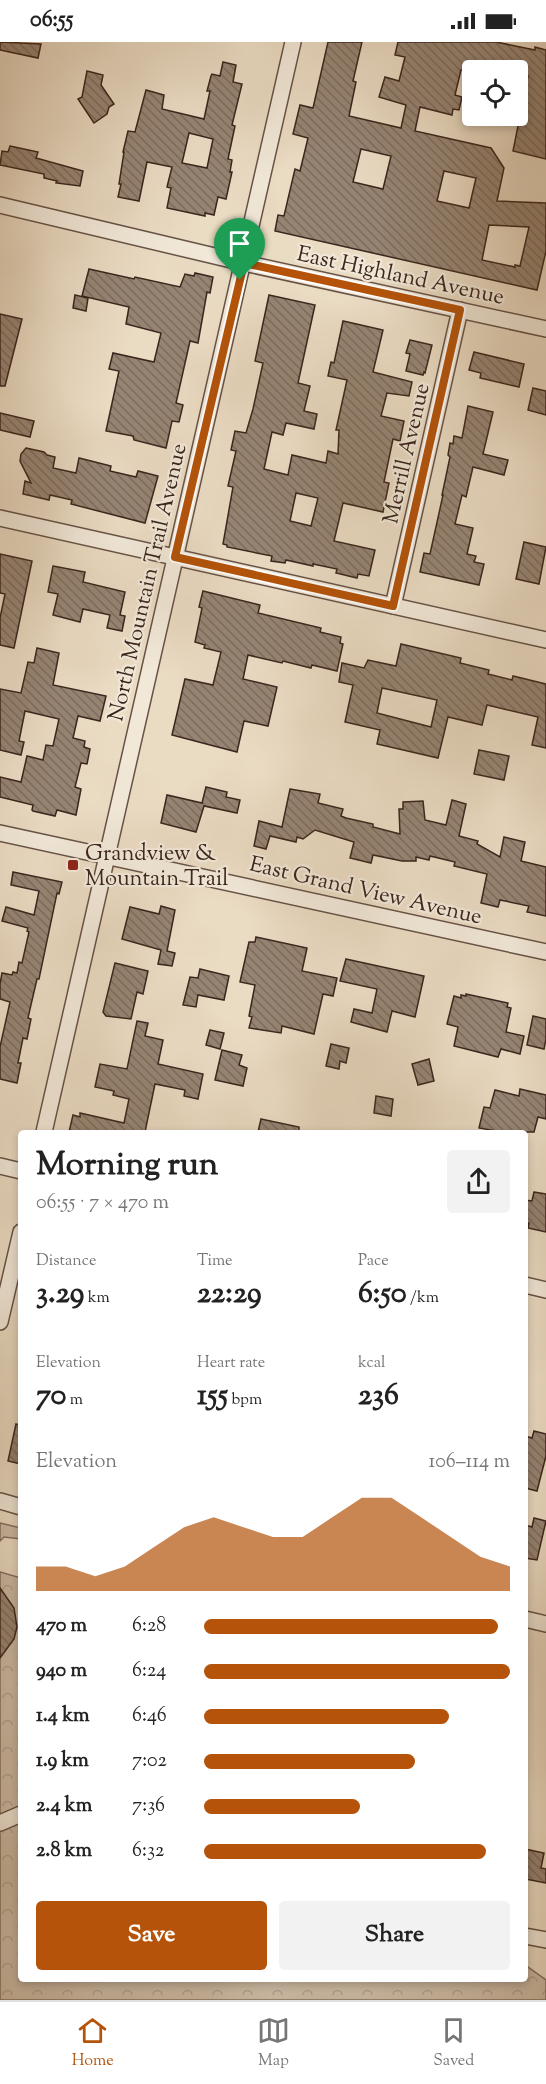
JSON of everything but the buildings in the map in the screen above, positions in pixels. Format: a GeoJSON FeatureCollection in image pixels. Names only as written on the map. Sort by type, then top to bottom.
{"type":"FeatureCollection","features":[{"type":"Feature","properties":{"kind":"street","name":"North Mountain Trail Avenue"},"geometry":{"type":"LineString","coordinates":[[44,1130],[293,42]]}},
{"type":"Feature","properties":{"kind":"street","name":"East Highland Avenue"},"geometry":{"type":"LineString","coordinates":[[0,205],[244,263],[546,329]]}},
{"type":"Feature","properties":{"kind":"street","name":"Merrill Avenue"},"geometry":{"type":"LineString","coordinates":[[393,606],[460,310]]}},
{"type":"Feature","properties":{"kind":"street"},"geometry":{"type":"LineString","coordinates":[[0,518],[546,640]]}},
{"type":"Feature","properties":{"kind":"street","name":"East Grand View Avenue"},"geometry":{"type":"LineString","coordinates":[[0,833],[546,952]]}},
{"type":"Feature","properties":{"kind":"street"},"geometry":{"type":"LineString","coordinates":[[0,1166],[18,1170]]}},
{"type":"Feature","properties":{"kind":"street"},"geometry":{"type":"LineString","coordinates":[[0,1322],[18,1245]]}},
{"type":"Feature","properties":{"kind":"street"},"geometry":{"type":"LineString","coordinates":[[528,1286],[546,1290]]}},
{"type":"Feature","properties":{"kind":"street"},"geometry":{"type":"LineString","coordinates":[[0,1502],[18,1506]]}},
{"type":"Feature","properties":{"kind":"street"},"geometry":{"type":"LineString","coordinates":[[528,1620],[546,1624]]}},
{"type":"Feature","properties":{"kind":"street"},"geometry":{"type":"LineString","coordinates":[[0,1822],[18,1815]]}},
{"type":"Feature","properties":{"kind":"street"},"geometry":{"type":"LineString","coordinates":[[528,1937],[546,1940]]}},
{"type":"Feature","properties":{"kind":"green space"},"geometry":{"type":"Polygon","coordinates":[[[0,1523],[18,1527],[18,1539],[4,1537],[0,1541],[0,1523]]]}},
{"type":"Feature","properties":{"kind":"green space"},"geometry":{"type":"Polygon","coordinates":[[[0,1572],[18,1577],[18,1982],[528,1982],[528,1967],[546,1980],[546,2000],[0,2000],[0,1572]]]}},
{"type":"Feature","properties":{"kind":"place","name":"Grandview & Mountain Trail"},"geometry":{"type":"Point","coordinates":[73,865]}},
{"type":"Feature","properties":{"kind":"route"},"geometry":{"type":"LineString","coordinates":[[244,263],[460,310],[393,606],[175,557],[240,280],[244,263]]}}]}
